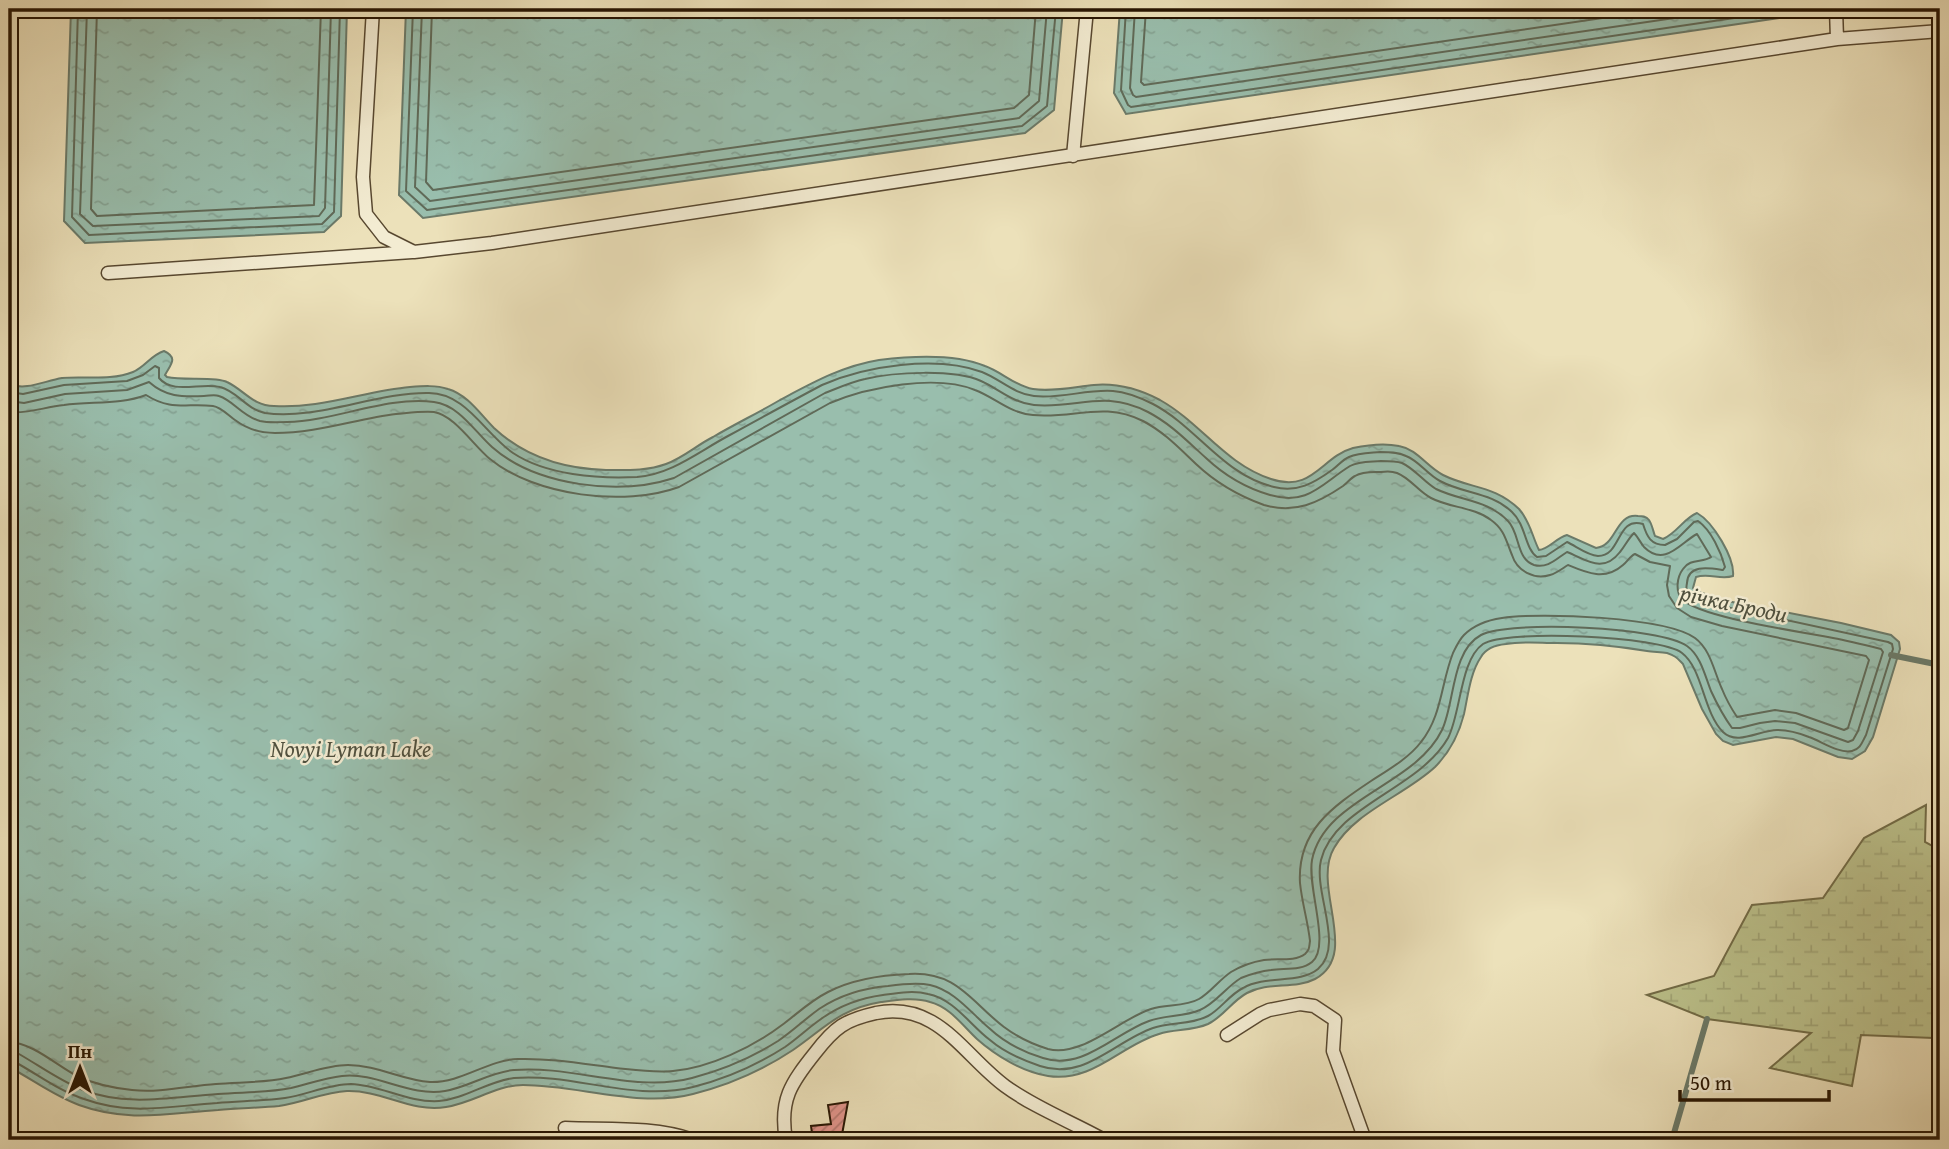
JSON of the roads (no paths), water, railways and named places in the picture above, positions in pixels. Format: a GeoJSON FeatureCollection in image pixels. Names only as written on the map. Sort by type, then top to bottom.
{"type":"FeatureCollection","features":[{"type":"Feature","properties":{"kind":"lane"},"geometry":{"type":"LineString","coordinates":[[373,9],[363,177],[366,214],[384,237],[414,252]]}},
{"type":"Feature","properties":{"kind":"lane"},"geometry":{"type":"LineString","coordinates":[[1073,156],[1087,9]]}},
{"type":"Feature","properties":{"kind":"lane"},"geometry":{"type":"LineString","coordinates":[[1836,9],[1837,38]]}},
{"type":"Feature","properties":{"kind":"lane"},"geometry":{"type":"LineString","coordinates":[[108,273],[414,252],[492,243],[1837,38],[1940,31]]}},
{"type":"Feature","properties":{"kind":"lane"},"geometry":{"type":"LineString","coordinates":[[1227,1035],[1269,1010],[1300,1004],[1314,1006],[1335,1020],[1332,1051],[1364,1140]]}},
{"type":"Feature","properties":{"kind":"lane"},"geometry":{"type":"LineString","coordinates":[[786,1140],[783,1118],[786,1098],[799,1074],[817,1051],[840,1025],[847,1021],[893,1011],[917,1015],[937,1024],[1004,1085],[1104,1140]]}},
{"type":"Feature","properties":{"kind":"lane"},"geometry":{"type":"LineString","coordinates":[[565,1128],[654,1132],[693,1140]]}},
{"type":"Feature","properties":{"kind":"water"},"geometry":{"type":"Polygon","coordinates":[[[71,9],[347,9],[341,216],[324,232],[85,243],[64,221],[71,9]]]}},
{"type":"Feature","properties":{"kind":"water"},"geometry":{"type":"Polygon","coordinates":[[[406,9],[1063,9],[1054,110],[1025,133],[423,218],[399,195],[406,9]]]}},
{"type":"Feature","properties":{"kind":"water"},"geometry":{"type":"Polygon","coordinates":[[[1120,9],[1790,9],[1779,18],[1126,114],[1114,93],[1120,9]]]}},
{"type":"Feature","properties":{"kind":"water","name":"Novyi Lyman Lake"},"geometry":{"type":"Polygon","coordinates":[[[164,351],[172,359],[165,375],[167,377],[222,380],[254,401],[267,405],[308,405],[410,387],[443,388],[462,396],[506,438],[532,454],[560,464],[606,470],[644,469],[666,464],[816,381],[852,366],[879,360],[918,357],[960,359],[985,366],[1020,385],[1041,390],[1094,385],[1119,386],[1136,390],[1175,409],[1240,464],[1271,479],[1285,482],[1307,478],[1342,452],[1353,448],[1394,445],[1405,448],[1443,475],[1491,491],[1510,501],[1526,518],[1539,550],[1567,535],[1596,548],[1603,546],[1630,516],[1647,518],[1655,536],[1663,539],[1697,513],[1710,524],[1722,541],[1733,568],[1733,576],[1696,577],[1693,588],[1727,601],[1891,635],[1899,642],[1900,649],[1873,737],[1865,751],[1852,759],[1838,757],[1793,739],[1776,737],[1733,745],[1723,741],[1702,709],[1683,664],[1667,653],[1568,643],[1502,644],[1486,651],[1474,670],[1462,721],[1445,756],[1423,777],[1354,824],[1334,848],[1328,864],[1328,881],[1335,937],[1334,953],[1328,968],[1307,982],[1255,989],[1242,996],[1208,1024],[1165,1032],[1145,1039],[1093,1069],[1079,1074],[1048,1076],[1020,1067],[984,1045],[944,1008],[924,1000],[906,999],[854,1009],[758,1070],[720,1086],[672,1098],[630,1097],[523,1085],[503,1088],[456,1105],[433,1108],[347,1091],[279,1106],[148,1115],[114,1114],[70,1101],[9,1067],[9,384],[28,386],[62,378],[125,375],[164,351]]]}},
{"type":"Feature","properties":{"kind":"waterway","name":"річка Броди"},"geometry":{"type":"LineString","coordinates":[[1891,655],[1940,665]]}},
{"type":"Feature","properties":{"kind":"waterway"},"geometry":{"type":"LineString","coordinates":[[1672,1140],[1707,1019]]}}]}
